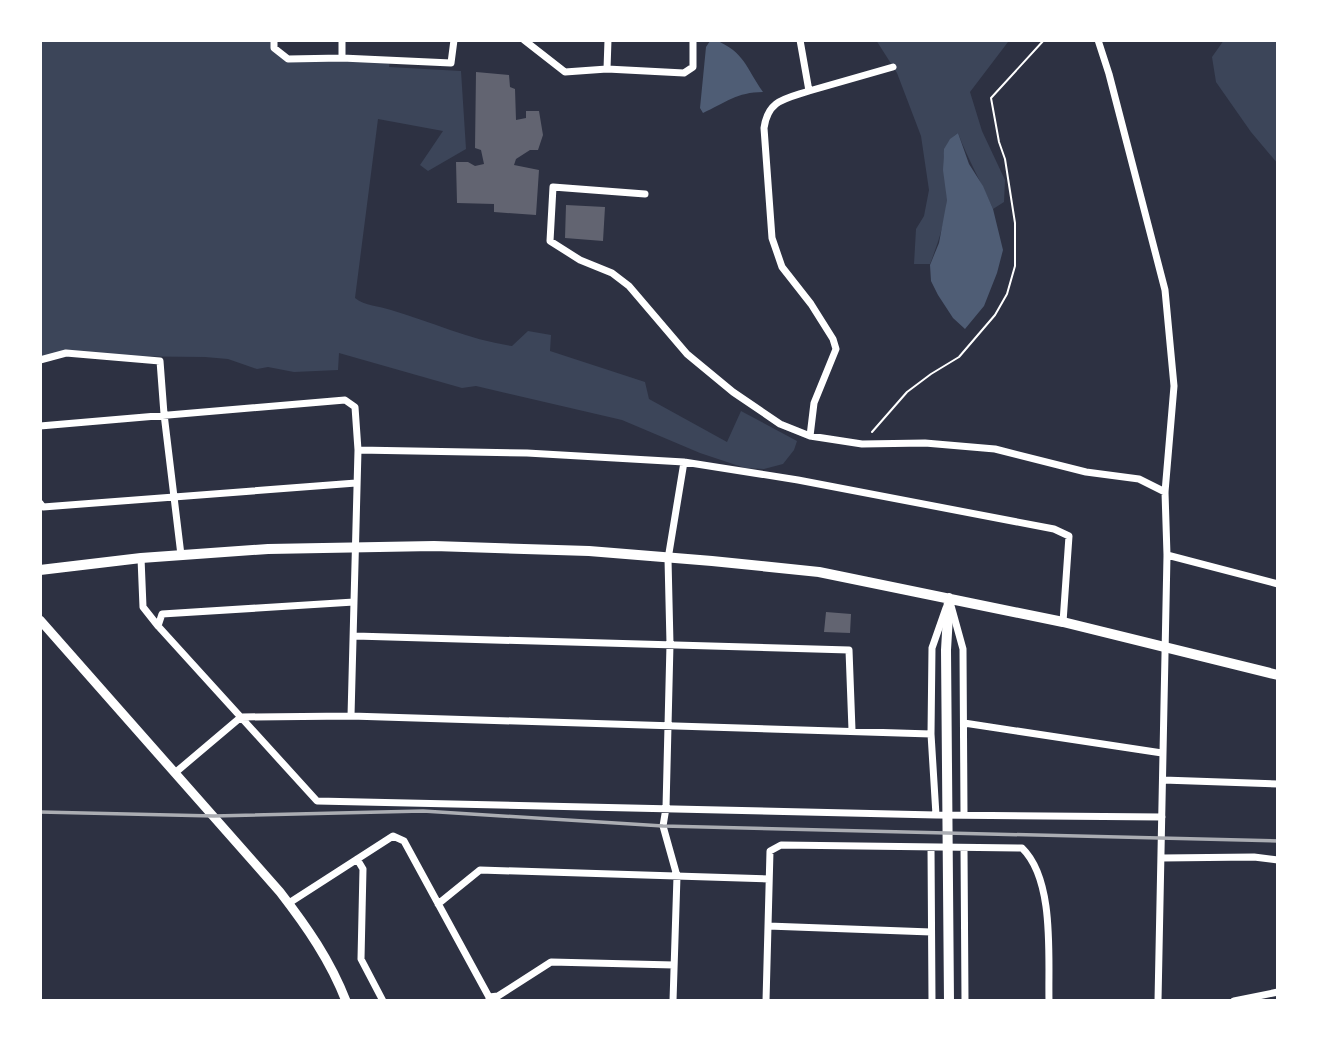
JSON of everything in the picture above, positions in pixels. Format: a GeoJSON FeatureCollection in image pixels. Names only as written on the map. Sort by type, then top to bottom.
{"type":"FeatureCollection","features":[{"type":"Feature","properties":{"kind":"main road"},"geometry":{"type":"LineString","coordinates":[[40,570],[141,558],[268,549],[434,545],[576,551],[712,561],[819,572],[949,598],[1163,645],[1278,675]]}},
{"type":"Feature","properties":{"kind":"main road"},"geometry":{"type":"LineString","coordinates":[[949,598],[946,650],[949,1001]]}},
{"type":"Feature","properties":{"kind":"street"},"geometry":{"type":"LineString","coordinates":[[274,40],[274,48],[288,59],[452,62],[454,40]]}},
{"type":"Feature","properties":{"kind":"street"},"geometry":{"type":"LineString","coordinates":[[342,40],[342,58]]}},
{"type":"Feature","properties":{"kind":"street"},"geometry":{"type":"LineString","coordinates":[[524,40],[565,72],[607,69],[684,73],[693,67],[693,40]]}},
{"type":"Feature","properties":{"kind":"street"},"geometry":{"type":"LineString","coordinates":[[607,69],[608,40]]}},
{"type":"Feature","properties":{"kind":"street"},"geometry":{"type":"LineString","coordinates":[[800,40],[809,91]]}},
{"type":"Feature","properties":{"kind":"street"},"geometry":{"type":"LineString","coordinates":[[1098,40],[1165,290],[1174,386],[1165,492],[1167,555],[1163,645],[1158,1001]]}},
{"type":"Feature","properties":{"kind":"street"},"geometry":{"type":"LineString","coordinates":[[810,436],[814,403],[836,349],[834,339],[819,316],[782,267],[772,238],[764,128],[766,116],[775,103],[893,67]]}},
{"type":"Feature","properties":{"kind":"street"},"geometry":{"type":"LineString","coordinates":[[645,194],[553,187],[550,241],[580,260],[612,273],[629,286],[687,355],[733,392],[780,424],[810,436],[862,444],[925,443],[995,449],[1086,472],[1139,479],[1165,492]]}},
{"type":"Feature","properties":{"kind":"street"},"geometry":{"type":"LineString","coordinates":[[40,360],[66,353],[160,361],[181,555]]}},
{"type":"Feature","properties":{"kind":"street"},"geometry":{"type":"LineString","coordinates":[[40,426],[345,400],[355,407],[358,450],[351,716]]}},
{"type":"Feature","properties":{"kind":"street"},"geometry":{"type":"LineString","coordinates":[[358,450],[527,453],[684,462],[798,480],[1054,529],[1069,536],[1063,622]]}},
{"type":"Feature","properties":{"kind":"street"},"geometry":{"type":"LineString","coordinates":[[673,1001],[677,876],[663,826],[666,808],[670,644],[668,559],[684,462]]}},
{"type":"Feature","properties":{"kind":"street"},"geometry":{"type":"LineString","coordinates":[[40,503],[43,507],[356,483]]}},
{"type":"Feature","properties":{"kind":"street"},"geometry":{"type":"LineString","coordinates":[[1167,555],[1278,584]]}},
{"type":"Feature","properties":{"kind":"street"},"geometry":{"type":"LineString","coordinates":[[141,558],[143,607],[317,801],[936,815],[1162,817]]}},
{"type":"Feature","properties":{"kind":"street"},"geometry":{"type":"LineString","coordinates":[[949,598],[963,649],[964,814]]}},
{"type":"Feature","properties":{"kind":"street"},"geometry":{"type":"LineString","coordinates":[[936,815],[931,734],[932,648],[949,598]]}},
{"type":"Feature","properties":{"kind":"street"},"geometry":{"type":"LineString","coordinates":[[158,626],[162,614],[354,602]]}},
{"type":"Feature","properties":{"kind":"street"},"geometry":{"type":"LineString","coordinates":[[40,620],[289,903],[324,954],[346,1001]]}},
{"type":"Feature","properties":{"kind":"street"},"geometry":{"type":"LineString","coordinates":[[355,636],[849,650],[852,730]]}},
{"type":"Feature","properties":{"kind":"street"},"geometry":{"type":"LineString","coordinates":[[176,772],[241,717],[351,716],[931,734]]}},
{"type":"Feature","properties":{"kind":"street"},"geometry":{"type":"LineString","coordinates":[[964,723],[1162,753]]}},
{"type":"Feature","properties":{"kind":"street"},"geometry":{"type":"LineString","coordinates":[[1163,780],[1278,784]]}},
{"type":"Feature","properties":{"kind":"street"},"geometry":{"type":"LineString","coordinates":[[289,903],[393,836],[404,841],[489,999],[551,962],[674,965]]}},
{"type":"Feature","properties":{"kind":"street"},"geometry":{"type":"LineString","coordinates":[[766,1001],[770,851],[780,845],[1022,848],[1032,857],[1048,910],[1049,1001]]}},
{"type":"Feature","properties":{"kind":"street"},"geometry":{"type":"LineString","coordinates":[[931,847],[932,1001]]}},
{"type":"Feature","properties":{"kind":"street"},"geometry":{"type":"LineString","coordinates":[[964,848],[965,1001]]}},
{"type":"Feature","properties":{"kind":"street"},"geometry":{"type":"LineString","coordinates":[[1162,858],[1254,857],[1278,860]]}},
{"type":"Feature","properties":{"kind":"street"},"geometry":{"type":"LineString","coordinates":[[357,859],[363,870],[361,959],[383,1001]]}},
{"type":"Feature","properties":{"kind":"street"},"geometry":{"type":"LineString","coordinates":[[439,904],[480,870],[769,879]]}},
{"type":"Feature","properties":{"kind":"street"},"geometry":{"type":"LineString","coordinates":[[768,926],[931,932]]}},
{"type":"Feature","properties":{"kind":"street"},"geometry":{"type":"LineString","coordinates":[[1234,1001],[1278,992]]}},
{"type":"Feature","properties":{"kind":"path"},"geometry":{"type":"LineString","coordinates":[[862,444],[907,392],[960,357],[995,315],[1007,294],[1015,266],[1015,223],[1005,159],[990,98],[1044,40]]}},
{"type":"Feature","properties":{"kind":"shaded area"},"geometry":{"type":"Polygon","coordinates":[[[40,40],[274,40],[274,48],[288,59],[390,61],[389,67],[461,71],[466,149],[428,171],[420,165],[443,131],[378,119],[355,298],[496,343],[512,346],[528,331],[551,335],[550,351],[645,382],[649,399],[727,442],[741,411],[797,441],[794,450],[783,464],[764,469],[745,468],[700,453],[622,420],[476,386],[462,388],[339,353],[338,370],[294,372],[268,367],[257,369],[228,359],[205,357],[66,353],[40,360],[40,40]]]}},
{"type":"Feature","properties":{"kind":"shaded area"},"geometry":{"type":"Polygon","coordinates":[[[715,40],[739,55],[763,92],[738,96],[703,113],[700,108],[706,47],[710,41],[715,40]]]}},
{"type":"Feature","properties":{"kind":"shaded area"},"geometry":{"type":"Polygon","coordinates":[[[876,40],[1016,40],[1008,42],[970,92],[982,131],[1005,180],[1004,202],[993,209],[958,133],[950,140],[944,155],[946,208],[930,264],[914,264],[916,229],[924,216],[929,190],[921,136],[897,73],[876,40]]]}},
{"type":"Feature","properties":{"kind":"shaded area"},"geometry":{"type":"Polygon","coordinates":[[[1224,40],[1278,40],[1278,164],[1251,132],[1216,82],[1212,57],[1224,40]]]}},
{"type":"Feature","properties":{"kind":"shaded area"},"geometry":{"type":"Polygon","coordinates":[[[958,133],[969,164],[993,209],[1003,250],[984,306],[965,329],[953,318],[938,295],[931,281],[930,265],[939,243],[947,200],[943,170],[944,149],[958,133]]]}},
{"type":"Feature","properties":{"kind":"building"},"geometry":{"type":"Polygon","coordinates":[[[476,72],[509,75],[510,87],[515,89],[516,120],[526,118],[526,111],[539,111],[543,135],[538,150],[530,150],[516,159],[514,165],[539,170],[536,215],[494,212],[494,204],[457,203],[456,162],[468,162],[475,166],[484,164],[481,150],[475,148],[476,72]]]}},
{"type":"Feature","properties":{"kind":"building"},"geometry":{"type":"Polygon","coordinates":[[[566,205],[605,207],[603,241],[565,238],[566,205]]]}},
{"type":"Feature","properties":{"kind":"building"},"geometry":{"type":"Polygon","coordinates":[[[826,612],[851,614],[850,633],[824,632],[826,612]]]}},
{"type":"Feature","properties":{"kind":"railway"},"geometry":{"type":"LineString","coordinates":[[40,812],[214,816],[423,811],[663,826],[1278,841]]}}]}
